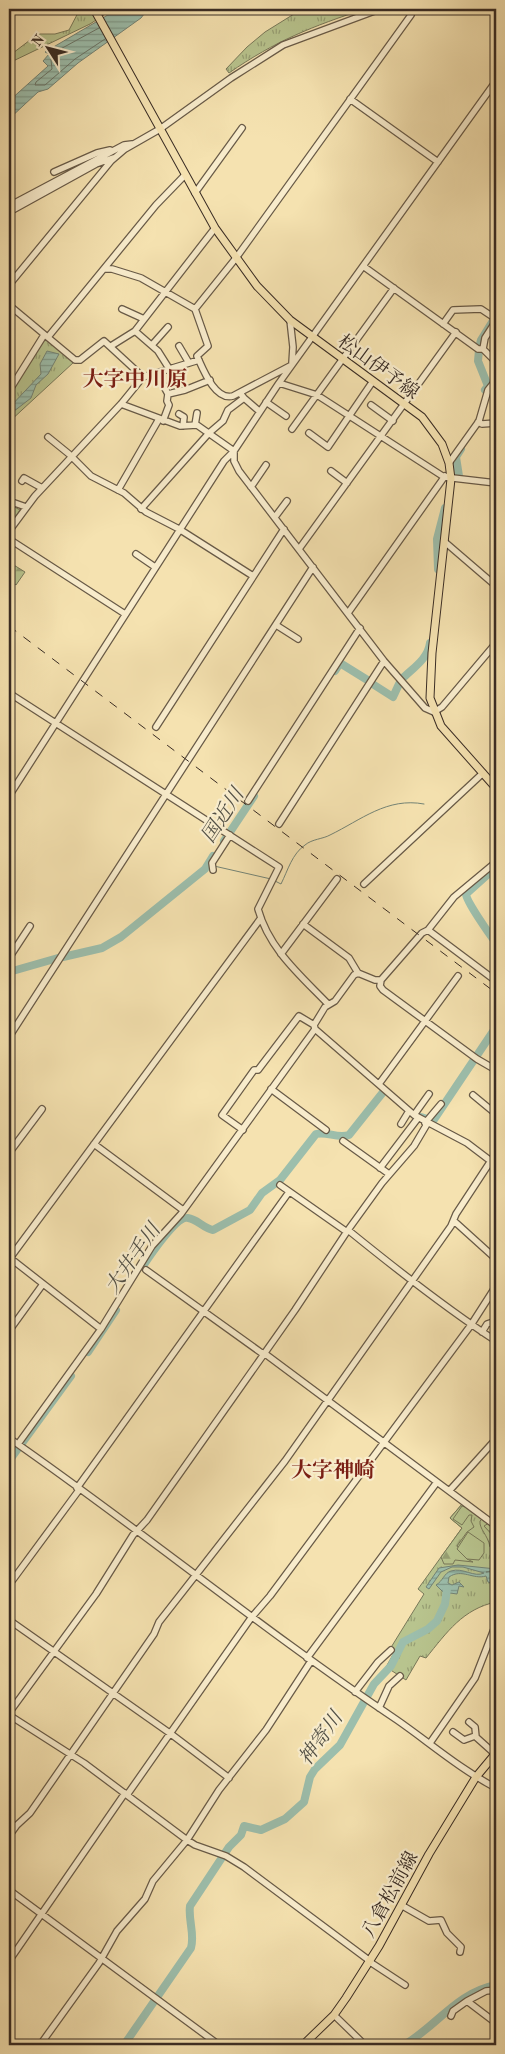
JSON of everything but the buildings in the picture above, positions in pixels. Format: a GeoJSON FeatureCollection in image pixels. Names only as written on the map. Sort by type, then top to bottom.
{"type":"FeatureCollection","features":[{"type":"Feature","properties":{"kind":"main road","name":"松山伊予線"},"geometry":{"type":"LineString","coordinates":[[94,9],[215,228],[266,296],[290,320],[405,404],[432,428],[442,444],[450,466],[446,543],[432,653],[430,698],[434,712],[452,740],[496,788]]}},
{"type":"Feature","properties":{"kind":"main road","name":"八倉松前線"},"geometry":{"type":"LineString","coordinates":[[303,2045],[334,2015],[370,1962],[476,1777],[495,1754]]}},
{"type":"Feature","properties":{"kind":"street"},"geometry":{"type":"LineString","coordinates":[[9,212],[96,164],[115,157],[282,45],[380,9]]}},
{"type":"Feature","properties":{"kind":"street"},"geometry":{"type":"LineString","coordinates":[[195,309],[236,258],[410,15]]}},
{"type":"Feature","properties":{"kind":"street"},"geometry":{"type":"LineString","coordinates":[[9,796],[224,461],[234,451],[259,411],[496,81]]}},
{"type":"Feature","properties":{"kind":"street"},"geometry":{"type":"LineString","coordinates":[[350,99],[438,162]]}},
{"type":"Feature","properties":{"kind":"street"},"geometry":{"type":"LineString","coordinates":[[195,193],[242,128]]}},
{"type":"Feature","properties":{"kind":"street"},"geometry":{"type":"LineString","coordinates":[[9,206],[113,150],[124,145],[134,144]]}},
{"type":"Feature","properties":{"kind":"street"},"geometry":{"type":"LineString","coordinates":[[54,172],[97,153],[113,150]]}},
{"type":"Feature","properties":{"kind":"street"},"geometry":{"type":"LineString","coordinates":[[9,285],[115,157]]}},
{"type":"Feature","properties":{"kind":"street"},"geometry":{"type":"LineString","coordinates":[[9,391],[46,336],[156,205],[185,175]]}},
{"type":"Feature","properties":{"kind":"street"},"geometry":{"type":"LineString","coordinates":[[111,346],[135,331],[215,228]]}},
{"type":"Feature","properties":{"kind":"street"},"geometry":{"type":"LineString","coordinates":[[363,266],[478,349],[483,349],[496,362]]}},
{"type":"Feature","properties":{"kind":"street"},"geometry":{"type":"LineString","coordinates":[[104,269],[134,275],[163,293],[195,309],[208,346],[197,356],[217,392],[229,397],[242,396],[259,411]]}},
{"type":"Feature","properties":{"kind":"street"},"geometry":{"type":"LineString","coordinates":[[292,429],[394,288]]}},
{"type":"Feature","properties":{"kind":"street"},"geometry":{"type":"LineString","coordinates":[[9,305],[78,361],[102,342],[106,342],[119,358],[143,377]]}},
{"type":"Feature","properties":{"kind":"street"},"geometry":{"type":"LineString","coordinates":[[122,309],[144,319]]}},
{"type":"Feature","properties":{"kind":"street"},"geometry":{"type":"LineString","coordinates":[[443,324],[453,310],[481,309],[496,320],[485,338],[483,349]]}},
{"type":"Feature","properties":{"kind":"street"},"geometry":{"type":"LineString","coordinates":[[290,320],[294,347],[292,365]]}},
{"type":"Feature","properties":{"kind":"street"},"geometry":{"type":"LineString","coordinates":[[152,345],[168,327]]}},
{"type":"Feature","properties":{"kind":"street"},"geometry":{"type":"LineString","coordinates":[[135,331],[164,358],[170,370]]}},
{"type":"Feature","properties":{"kind":"street"},"geometry":{"type":"LineString","coordinates":[[299,549],[456,332]]}},
{"type":"Feature","properties":{"kind":"street"},"geometry":{"type":"LineString","coordinates":[[179,346],[189,363]]}},
{"type":"Feature","properties":{"kind":"street"},"geometry":{"type":"LineString","coordinates":[[9,532],[42,488],[121,404],[143,377],[199,360]]}},
{"type":"Feature","properties":{"kind":"street"},"geometry":{"type":"LineString","coordinates":[[141,508],[209,433],[223,421],[228,410],[242,396],[292,365]]}},
{"type":"Feature","properties":{"kind":"street"},"geometry":{"type":"LineString","coordinates":[[118,490],[169,405],[167,401],[168,394],[157,374]]}},
{"type":"Feature","properties":{"kind":"street"},"geometry":{"type":"LineString","coordinates":[[168,394],[185,390],[210,380]]}},
{"type":"Feature","properties":{"kind":"street"},"geometry":{"type":"LineString","coordinates":[[450,466],[479,423],[488,390],[496,380]]}},
{"type":"Feature","properties":{"kind":"street"},"geometry":{"type":"LineString","coordinates":[[309,433],[328,447],[373,381]]}},
{"type":"Feature","properties":{"kind":"street"},"geometry":{"type":"LineString","coordinates":[[279,383],[317,395],[350,414],[448,478],[496,484]]}},
{"type":"Feature","properties":{"kind":"street"},"geometry":{"type":"LineString","coordinates":[[266,402],[286,416]]}},
{"type":"Feature","properties":{"kind":"street"},"geometry":{"type":"LineString","coordinates":[[121,404],[161,420],[182,426],[194,425],[234,451],[236,466],[251,487],[384,661],[425,708],[434,712],[442,707],[496,643]]}},
{"type":"Feature","properties":{"kind":"street"},"geometry":{"type":"LineString","coordinates":[[371,405],[392,420]]}},
{"type":"Feature","properties":{"kind":"street"},"geometry":{"type":"LineString","coordinates":[[194,425],[197,413]]}},
{"type":"Feature","properties":{"kind":"street"},"geometry":{"type":"LineString","coordinates":[[179,414],[184,417],[182,426]]}},
{"type":"Feature","properties":{"kind":"street"},"geometry":{"type":"LineString","coordinates":[[479,423],[496,423]]}},
{"type":"Feature","properties":{"kind":"street"},"geometry":{"type":"LineString","coordinates":[[48,437],[72,456],[88,474],[118,490],[141,508],[179,529],[253,576]]}},
{"type":"Feature","properties":{"kind":"street"},"geometry":{"type":"LineString","coordinates":[[251,487],[266,465]]}},
{"type":"Feature","properties":{"kind":"street"},"geometry":{"type":"LineString","coordinates":[[331,471],[347,483]]}},
{"type":"Feature","properties":{"kind":"street"},"geometry":{"type":"LineString","coordinates":[[22,481],[24,478],[42,488]]}},
{"type":"Feature","properties":{"kind":"street"},"geometry":{"type":"LineString","coordinates":[[348,613],[448,478]]}},
{"type":"Feature","properties":{"kind":"street"},"geometry":{"type":"LineString","coordinates":[[9,501],[26,507]]}},
{"type":"Feature","properties":{"kind":"street"},"geometry":{"type":"LineString","coordinates":[[275,518],[287,501]]}},
{"type":"Feature","properties":{"kind":"street"},"geometry":{"type":"LineString","coordinates":[[156,727],[284,529]]}},
{"type":"Feature","properties":{"kind":"street"},"geometry":{"type":"LineString","coordinates":[[9,539],[125,614]]}},
{"type":"Feature","properties":{"kind":"street"},"geometry":{"type":"LineString","coordinates":[[446,543],[496,586]]}},
{"type":"Feature","properties":{"kind":"street"},"geometry":{"type":"LineString","coordinates":[[136,554],[155,567]]}},
{"type":"Feature","properties":{"kind":"street"},"geometry":{"type":"LineString","coordinates":[[9,1038],[313,567]]}},
{"type":"Feature","properties":{"kind":"street"},"geometry":{"type":"LineString","coordinates":[[276,625],[298,639]]}},
{"type":"Feature","properties":{"kind":"street"},"geometry":{"type":"LineString","coordinates":[[248,801],[360,628]]}},
{"type":"Feature","properties":{"kind":"street"},"geometry":{"type":"LineString","coordinates":[[278,824],[384,661]]}},
{"type":"Feature","properties":{"kind":"street"},"geometry":{"type":"LineString","coordinates":[[9,693],[279,867],[258,909],[267,936],[281,954],[328,1004]]}},
{"type":"Feature","properties":{"kind":"street"},"geometry":{"type":"LineString","coordinates":[[418,701],[427,701],[430,698]]}},
{"type":"Feature","properties":{"kind":"street"},"geometry":{"type":"LineString","coordinates":[[364,884],[483,773]]}},
{"type":"Feature","properties":{"kind":"street"},"geometry":{"type":"LineString","coordinates":[[212,870],[212,862],[230,835]]}},
{"type":"Feature","properties":{"kind":"street"},"geometry":{"type":"LineString","coordinates":[[496,862],[454,897],[428,930],[422,933],[381,980],[380,988],[477,1059],[496,1070]]}},
{"type":"Feature","properties":{"kind":"street"},"geometry":{"type":"LineString","coordinates":[[281,954],[337,879]]}},
{"type":"Feature","properties":{"kind":"street"},"geometry":{"type":"LineString","coordinates":[[101,1329],[10,1258],[261,918]]}},
{"type":"Feature","properties":{"kind":"street"},"geometry":{"type":"LineString","coordinates":[[303,924],[349,958],[358,973],[375,980],[381,980]]}},
{"type":"Feature","properties":{"kind":"street"},"geometry":{"type":"LineString","coordinates":[[9,958],[30,926]]}},
{"type":"Feature","properties":{"kind":"street"},"geometry":{"type":"LineString","coordinates":[[428,930],[496,980]]}},
{"type":"Feature","properties":{"kind":"street"},"geometry":{"type":"LineString","coordinates":[[18,1444],[101,1329],[152,1246],[183,1210],[243,1130],[328,1004],[335,1001],[351,978],[358,973]]}},
{"type":"Feature","properties":{"kind":"street"},"geometry":{"type":"LineString","coordinates":[[379,1084],[458,976]]}},
{"type":"Feature","properties":{"kind":"street"},"geometry":{"type":"LineString","coordinates":[[243,1130],[222,1115],[254,1070],[258,1070],[299,1016],[414,1114],[466,1143],[494,1163]]}},
{"type":"Feature","properties":{"kind":"street"},"geometry":{"type":"LineString","coordinates":[[271,1089],[326,1130]]}},
{"type":"Feature","properties":{"kind":"street"},"geometry":{"type":"LineString","coordinates":[[380,1168],[429,1094]]}},
{"type":"Feature","properties":{"kind":"street"},"geometry":{"type":"LineString","coordinates":[[473,1095],[496,1114]]}},
{"type":"Feature","properties":{"kind":"street"},"geometry":{"type":"LineString","coordinates":[[405,1984],[370,1962],[271,1886],[226,1856],[187,1840],[71,1754],[9,1714],[96,1594],[136,1532],[264,1353],[347,1231],[389,1174],[414,1146],[426,1122],[441,1104]]}},
{"type":"Feature","properties":{"kind":"street"},"geometry":{"type":"LineString","coordinates":[[9,1153],[42,1108]]}},
{"type":"Feature","properties":{"kind":"street"},"geometry":{"type":"LineString","coordinates":[[401,1124],[414,1114]]}},
{"type":"Feature","properties":{"kind":"street"},"geometry":{"type":"LineString","coordinates":[[343,1141],[389,1174]]}},
{"type":"Feature","properties":{"kind":"street"},"geometry":{"type":"LineString","coordinates":[[94,1144],[183,1210]]}},
{"type":"Feature","properties":{"kind":"street"},"geometry":{"type":"LineString","coordinates":[[9,1836],[17,1825],[30,1813],[154,1634],[159,1622],[285,1460],[454,1220],[456,1214],[494,1163],[496,1153]]}},
{"type":"Feature","properties":{"kind":"street"},"geometry":{"type":"LineString","coordinates":[[280,1185],[347,1231],[471,1325],[496,1341]]}},
{"type":"Feature","properties":{"kind":"street"},"geometry":{"type":"LineString","coordinates":[[9,1585],[289,1192]]}},
{"type":"Feature","properties":{"kind":"street"},"geometry":{"type":"LineString","coordinates":[[454,1220],[496,1259]]}},
{"type":"Feature","properties":{"kind":"street"},"geometry":{"type":"LineString","coordinates":[[146,1270],[203,1312],[328,1398],[496,1526]]}},
{"type":"Feature","properties":{"kind":"street"},"geometry":{"type":"LineString","coordinates":[[9,1331],[43,1284]]}},
{"type":"Feature","properties":{"kind":"street"},"geometry":{"type":"LineString","coordinates":[[9,1960],[251,1618],[270,1596],[471,1325],[496,1286]]}},
{"type":"Feature","properties":{"kind":"street"},"geometry":{"type":"LineString","coordinates":[[482,1332],[487,1324],[496,1321]]}},
{"type":"Feature","properties":{"kind":"street"},"geometry":{"type":"LineString","coordinates":[[9,1438],[251,1618],[476,1777],[496,1788]]}},
{"type":"Feature","properties":{"kind":"street"},"geometry":{"type":"LineString","coordinates":[[450,1490],[496,1439]]}},
{"type":"Feature","properties":{"kind":"street"},"geometry":{"type":"LineString","coordinates":[[40,2045],[102,1958],[116,1931],[145,1899],[153,1882],[187,1840],[228,1778],[266,1730],[309,1659],[437,1482]]}},
{"type":"Feature","properties":{"kind":"street"},"geometry":{"type":"LineString","coordinates":[[9,1620],[170,1734],[228,1778]]}},
{"type":"Feature","properties":{"kind":"street"},"geometry":{"type":"LineString","coordinates":[[430,1744],[474,1678],[496,1624]]}},
{"type":"Feature","properties":{"kind":"street"},"geometry":{"type":"LineString","coordinates":[[355,1692],[378,1662],[391,1650]]}},
{"type":"Feature","properties":{"kind":"street"},"geometry":{"type":"LineString","coordinates":[[379,1708],[389,1686],[400,1676]]}},
{"type":"Feature","properties":{"kind":"street"},"geometry":{"type":"LineString","coordinates":[[468,1722],[475,1727],[475,1736],[495,1754]]}},
{"type":"Feature","properties":{"kind":"street"},"geometry":{"type":"LineString","coordinates":[[453,1732],[464,1740],[475,1736]]}},
{"type":"Feature","properties":{"kind":"street"},"geometry":{"type":"LineString","coordinates":[[9,1890],[219,2045]]}},
{"type":"Feature","properties":{"kind":"street"},"geometry":{"type":"LineString","coordinates":[[401,1905],[424,1920],[433,1922],[441,1920],[446,1934],[461,1947],[460,1952]]}},
{"type":"Feature","properties":{"kind":"street"},"geometry":{"type":"LineString","coordinates":[[451,2016],[453,2011],[467,2001],[486,1991],[496,1990]]}},
{"type":"Feature","properties":{"kind":"street"},"geometry":{"type":"LineString","coordinates":[[467,2001],[496,2023]]}},
{"type":"Feature","properties":{"kind":"street"},"geometry":{"type":"LineString","coordinates":[[334,2015],[366,2045]]}},
{"type":"Feature","properties":{"kind":"green space"},"geometry":{"type":"Polygon","coordinates":[[[80,9],[86,9],[93,13],[100,9],[113,9],[90,24],[9,63],[9,56],[38,34],[55,34],[69,30],[80,9]]]}},
{"type":"Feature","properties":{"kind":"green space"},"geometry":{"type":"Polygon","coordinates":[[[302,9],[365,9],[295,35],[262,52],[229,73],[226,69],[247,47],[265,32],[302,9]]]}},
{"type":"Feature","properties":{"kind":"green space"},"geometry":{"type":"Polygon","coordinates":[[[47,340],[74,362],[9,422],[9,394],[43,341],[47,340]]]}},
{"type":"Feature","properties":{"kind":"green space"},"geometry":{"type":"Polygon","coordinates":[[[9,504],[20,510],[9,527],[9,504]]]}},
{"type":"Feature","properties":{"kind":"green space"},"geometry":{"type":"Polygon","coordinates":[[[9,562],[25,572],[16,585],[9,580],[9,562]]]}},
{"type":"Feature","properties":{"kind":"green space"},"geometry":{"type":"Polygon","coordinates":[[[463,1503],[496,1528],[496,1602],[484,1605],[465,1616],[441,1639],[426,1658],[420,1656],[406,1680],[386,1667],[394,1653],[390,1649],[424,1594],[418,1589],[462,1528],[450,1518],[463,1503]]]}},
{"type":"Feature","properties":{"kind":"green space"},"geometry":{"type":"Polygon","coordinates":[[[463,1503],[466,1507],[462,1506],[453,1519],[462,1525],[469,1515],[472,1515],[471,1521],[474,1527],[467,1532],[457,1546],[467,1559],[473,1562],[455,1560],[453,1564],[444,1564],[441,1557],[462,1528],[450,1518],[463,1503]]]}},
{"type":"Feature","properties":{"kind":"green space"},"geometry":{"type":"Polygon","coordinates":[[[483,1518],[489,1523],[484,1526],[496,1539],[496,1546],[490,1547],[482,1530],[480,1521],[483,1518]]]}},
{"type":"Feature","properties":{"kind":"green space"},"geometry":{"type":"Polygon","coordinates":[[[468,1532],[484,1543],[484,1553],[479,1560],[467,1559],[457,1549],[468,1532]]]}},
{"type":"Feature","properties":{"kind":"water"},"geometry":{"type":"Polygon","coordinates":[[[118,9],[148,9],[141,18],[78,63],[48,89],[38,92],[9,119],[9,101],[48,66],[43,61],[49,54],[45,52],[118,9]]]}},
{"type":"Feature","properties":{"kind":"water"},"geometry":{"type":"Polygon","coordinates":[[[47,351],[59,354],[48,374],[36,385],[31,398],[9,415],[9,408],[41,374],[40,364],[47,351]]]}},
{"type":"Feature","properties":{"kind":"water"},"geometry":{"type":"Polygon","coordinates":[[[458,1565],[496,1569],[486,1572],[496,1571],[496,1585],[488,1582],[486,1576],[454,1575],[449,1577],[448,1583],[452,1585],[459,1582],[464,1587],[459,1586],[457,1594],[450,1593],[448,1599],[436,1585],[449,1572],[460,1570],[476,1574],[484,1573],[463,1567],[452,1567],[441,1572],[429,1589],[426,1587],[439,1568],[458,1565]]]}},
{"type":"Feature","properties":{"kind":"waterway","name":"国近川"},"geometry":{"type":"LineString","coordinates":[[479,348],[481,340],[494,319]]}},
{"type":"Feature","properties":{"kind":"waterway","name":"国近川"},"geometry":{"type":"LineString","coordinates":[[479,350],[478,361],[488,386],[485,390]]}},
{"type":"Feature","properties":{"kind":"waterway","name":"国近川"},"geometry":{"type":"LineString","coordinates":[[459,476],[456,457],[461,449]]}},
{"type":"Feature","properties":{"kind":"waterway","name":"国近川"},"geometry":{"type":"LineString","coordinates":[[438,569],[437,539],[445,508]]}},
{"type":"Feature","properties":{"kind":"waterway","name":"国近川"},"geometry":{"type":"LineString","coordinates":[[402,679],[423,659],[430,643]]}},
{"type":"Feature","properties":{"kind":"waterway","name":"国近川"},"geometry":{"type":"LineString","coordinates":[[335,671],[340,663],[369,681]]}},
{"type":"Feature","properties":{"kind":"waterway","name":"国近川"},"geometry":{"type":"LineString","coordinates":[[371,683],[393,697],[399,684]]}},
{"type":"Feature","properties":{"kind":"waterway","name":"国近川"},"geometry":{"type":"LineString","coordinates":[[224,841],[254,796]]}},
{"type":"Feature","properties":{"kind":"waterway"},"geometry":{"type":"LineString","coordinates":[[275,881],[281,884],[294,858],[308,843],[327,836],[386,807],[398,804],[424,804]]}},
{"type":"Feature","properties":{"kind":"waterway","name":"国近川"},"geometry":{"type":"LineString","coordinates":[[63,957],[102,948],[121,937],[205,869],[213,856]]}},
{"type":"Feature","properties":{"kind":"waterway"},"geometry":{"type":"LineString","coordinates":[[214,866],[271,879]]}},
{"type":"Feature","properties":{"kind":"waterway","name":"大井手川"},"geometry":{"type":"LineString","coordinates":[[496,867],[466,894],[474,910],[496,943]]}},
{"type":"Feature","properties":{"kind":"waterway","name":"国近川"},"geometry":{"type":"LineString","coordinates":[[9,972],[58,958]]}},
{"type":"Feature","properties":{"kind":"waterway","name":"大井手川"},"geometry":{"type":"LineString","coordinates":[[421,1117],[433,1121],[496,1027]]}},
{"type":"Feature","properties":{"kind":"waterway","name":"大井手川"},"geometry":{"type":"LineString","coordinates":[[143,1266],[171,1229],[183,1219],[191,1219],[213,1230],[250,1210],[262,1193],[280,1180],[316,1134],[349,1135],[384,1091]]}},
{"type":"Feature","properties":{"kind":"waterway","name":"大井手川"},"geometry":{"type":"LineString","coordinates":[[88,1352],[116,1310]]}},
{"type":"Feature","properties":{"kind":"waterway","name":"大井手川"},"geometry":{"type":"LineString","coordinates":[[9,1461],[71,1376]]}},
{"type":"Feature","properties":{"kind":"waterway","name":"神寄川"},"geometry":{"type":"LineString","coordinates":[[124,2045],[191,1948],[190,1906],[229,1847],[241,1835],[244,1826],[261,1830],[285,1819],[304,1802],[310,1777],[315,1769],[340,1745],[374,1684],[391,1666],[403,1642],[428,1629],[437,1621],[445,1604],[447,1589]]}},
{"type":"Feature","properties":{"kind":"waterway"},"geometry":{"type":"LineString","coordinates":[[404,2045],[427,2029],[458,2002],[482,1989],[496,1985]]}},
{"type":"Feature","properties":{"kind":"railway"},"geometry":{"type":"LineString","coordinates":[[9,626],[496,993]]}},
{"type":"Feature","properties":{"kind":"district","name":"大字中川原"},"geometry":{"type":"Point","coordinates":[135,379]}},
{"type":"Feature","properties":{"kind":"district","name":"大字神崎"},"geometry":{"type":"Point","coordinates":[333,1470]}}]}
